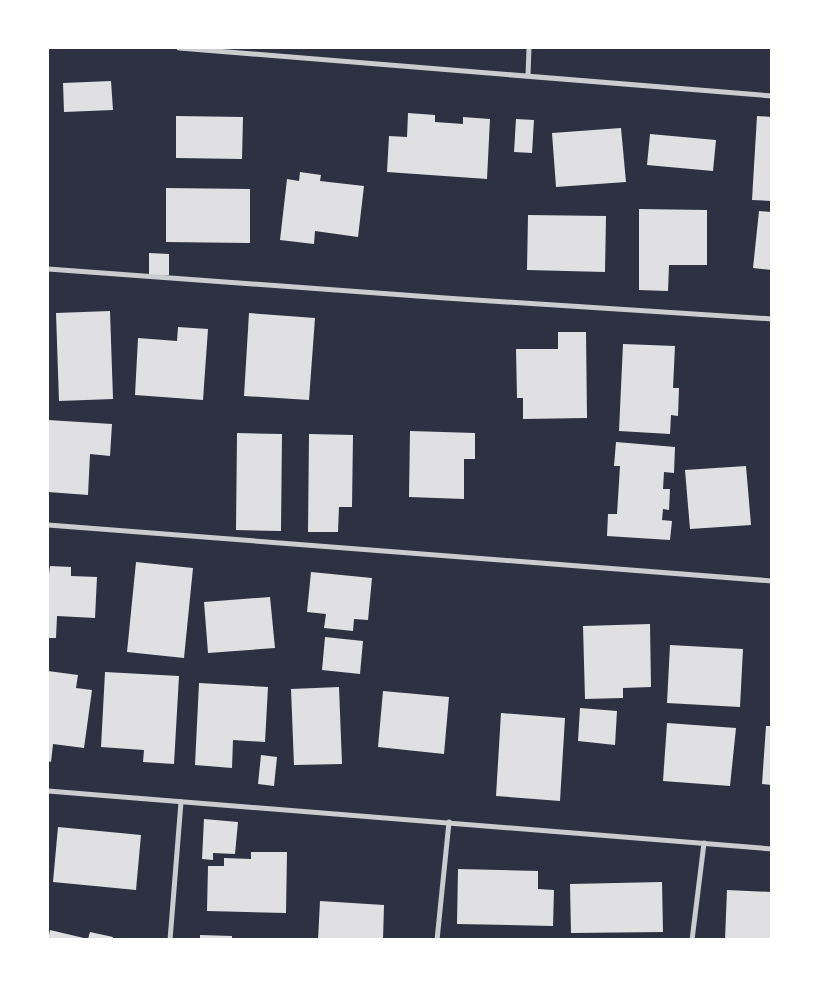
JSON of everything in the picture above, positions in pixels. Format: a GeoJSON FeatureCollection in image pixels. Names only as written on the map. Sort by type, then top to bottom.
{"type":"FeatureCollection","features":[{"type":"Feature","properties":{"kind":"street"},"geometry":{"type":"LineString","coordinates":[[179,48],[772,96]]}},
{"type":"Feature","properties":{"kind":"street"},"geometry":{"type":"LineString","coordinates":[[528,76],[529,48]]}},
{"type":"Feature","properties":{"kind":"street"},"geometry":{"type":"LineString","coordinates":[[48,269],[446,298],[772,319]]}},
{"type":"Feature","properties":{"kind":"street"},"geometry":{"type":"LineString","coordinates":[[48,525],[772,581]]}},
{"type":"Feature","properties":{"kind":"street"},"geometry":{"type":"LineString","coordinates":[[48,790],[772,849]]}},
{"type":"Feature","properties":{"kind":"street"},"geometry":{"type":"LineString","coordinates":[[170,940],[181,802]]}},
{"type":"Feature","properties":{"kind":"street"},"geometry":{"type":"LineString","coordinates":[[437,940],[449,822]]}},
{"type":"Feature","properties":{"kind":"street"},"geometry":{"type":"LineString","coordinates":[[692,940],[704,843]]}},
{"type":"Feature","properties":{"kind":"building"},"geometry":{"type":"Polygon","coordinates":[[[111,81],[113,110],[64,112],[63,83],[111,81]]]}},
{"type":"Feature","properties":{"kind":"building"},"geometry":{"type":"Polygon","coordinates":[[[408,113],[435,115],[435,122],[463,124],[463,117],[490,119],[487,179],[387,172],[389,136],[407,137],[408,113]]]}},
{"type":"Feature","properties":{"kind":"building"},"geometry":{"type":"Polygon","coordinates":[[[176,116],[243,117],[242,159],[176,158],[176,116]]]}},
{"type":"Feature","properties":{"kind":"building"},"geometry":{"type":"Polygon","coordinates":[[[757,116],[772,117],[772,201],[752,200],[757,116]]]}},
{"type":"Feature","properties":{"kind":"building"},"geometry":{"type":"Polygon","coordinates":[[[516,119],[534,120],[532,153],[514,152],[516,119]]]}},
{"type":"Feature","properties":{"kind":"building"},"geometry":{"type":"Polygon","coordinates":[[[621,128],[626,182],[556,187],[552,133],[621,128]]]}},
{"type":"Feature","properties":{"kind":"building"},"geometry":{"type":"Polygon","coordinates":[[[650,134],[716,140],[713,171],[647,165],[650,134]]]}},
{"type":"Feature","properties":{"kind":"building"},"geometry":{"type":"Polygon","coordinates":[[[300,172],[321,175],[320,181],[364,186],[358,237],[315,231],[314,244],[280,240],[287,179],[299,181],[300,172]]]}},
{"type":"Feature","properties":{"kind":"building"},"geometry":{"type":"Polygon","coordinates":[[[166,188],[250,189],[250,243],[166,242],[166,188]]]}},
{"type":"Feature","properties":{"kind":"building"},"geometry":{"type":"Polygon","coordinates":[[[639,209],[707,210],[707,265],[669,265],[668,291],[639,290],[639,209]]]}},
{"type":"Feature","properties":{"kind":"building"},"geometry":{"type":"Polygon","coordinates":[[[759,211],[772,212],[772,270],[753,268],[759,211]]]}},
{"type":"Feature","properties":{"kind":"building"},"geometry":{"type":"Polygon","coordinates":[[[528,215],[606,216],[605,272],[527,270],[528,215]]]}},
{"type":"Feature","properties":{"kind":"building"},"geometry":{"type":"Polygon","coordinates":[[[149,253],[169,254],[169,275],[149,275],[149,253]]]}},
{"type":"Feature","properties":{"kind":"building"},"geometry":{"type":"Polygon","coordinates":[[[110,311],[113,399],[59,401],[56,313],[110,311]]]}},
{"type":"Feature","properties":{"kind":"building"},"geometry":{"type":"Polygon","coordinates":[[[249,313],[315,318],[309,400],[244,396],[249,313]]]}},
{"type":"Feature","properties":{"kind":"building"},"geometry":{"type":"Polygon","coordinates":[[[178,327],[208,329],[203,400],[135,395],[138,338],[177,341],[178,327]]]}},
{"type":"Feature","properties":{"kind":"building"},"geometry":{"type":"Polygon","coordinates":[[[558,332],[586,332],[587,418],[523,419],[523,398],[517,398],[516,349],[558,349],[558,332]]]}},
{"type":"Feature","properties":{"kind":"building"},"geometry":{"type":"Polygon","coordinates":[[[623,344],[675,346],[673,388],[679,388],[678,416],[671,415],[670,434],[619,431],[623,344]]]}},
{"type":"Feature","properties":{"kind":"building"},"geometry":{"type":"Polygon","coordinates":[[[48,420],[112,424],[110,456],[90,454],[88,495],[48,492],[48,420]]]}},
{"type":"Feature","properties":{"kind":"building"},"geometry":{"type":"Polygon","coordinates":[[[410,431],[475,433],[475,459],[464,459],[464,499],[409,497],[410,431]]]}},
{"type":"Feature","properties":{"kind":"building"},"geometry":{"type":"Polygon","coordinates":[[[237,433],[282,434],[281,531],[236,530],[237,433]]]}},
{"type":"Feature","properties":{"kind":"building"},"geometry":{"type":"Polygon","coordinates":[[[309,434],[353,435],[352,507],[339,507],[338,532],[308,532],[309,434]]]}},
{"type":"Feature","properties":{"kind":"building"},"geometry":{"type":"Polygon","coordinates":[[[616,442],[675,447],[674,473],[664,472],[663,489],[670,489],[669,510],[663,509],[662,520],[672,521],[670,540],[607,536],[608,514],[617,514],[620,466],[614,466],[616,442]]]}},
{"type":"Feature","properties":{"kind":"building"},"geometry":{"type":"Polygon","coordinates":[[[746,466],[751,525],[690,529],[685,470],[746,466]]]}},
{"type":"Feature","properties":{"kind":"building"},"geometry":{"type":"Polygon","coordinates":[[[136,562],[193,568],[184,658],[127,652],[136,562]]]}},
{"type":"Feature","properties":{"kind":"building"},"geometry":{"type":"Polygon","coordinates":[[[50,566],[71,567],[71,576],[97,577],[95,618],[57,616],[56,638],[48,638],[48,573],[50,566]]]}},
{"type":"Feature","properties":{"kind":"building"},"geometry":{"type":"Polygon","coordinates":[[[311,572],[372,578],[368,620],[354,619],[353,631],[324,628],[326,614],[307,612],[311,572]]]}},
{"type":"Feature","properties":{"kind":"building"},"geometry":{"type":"Polygon","coordinates":[[[270,597],[275,648],[208,653],[204,602],[270,597]]]}},
{"type":"Feature","properties":{"kind":"building"},"geometry":{"type":"Polygon","coordinates":[[[650,624],[651,687],[623,688],[623,698],[585,699],[583,626],[650,624]]]}},
{"type":"Feature","properties":{"kind":"building"},"geometry":{"type":"Polygon","coordinates":[[[325,637],[363,641],[360,674],[322,670],[325,637]]]}},
{"type":"Feature","properties":{"kind":"building"},"geometry":{"type":"Polygon","coordinates":[[[670,645],[743,649],[740,707],[667,703],[670,645]]]}},
{"type":"Feature","properties":{"kind":"building"},"geometry":{"type":"Polygon","coordinates":[[[48,671],[78,675],[76,688],[92,690],[84,748],[53,744],[51,762],[48,761],[48,671]]]}},
{"type":"Feature","properties":{"kind":"building"},"geometry":{"type":"Polygon","coordinates":[[[105,672],[179,676],[174,764],[143,762],[144,750],[101,747],[105,672]]]}},
{"type":"Feature","properties":{"kind":"building"},"geometry":{"type":"Polygon","coordinates":[[[199,683],[268,687],[265,742],[233,740],[232,768],[195,765],[199,683]]]}},
{"type":"Feature","properties":{"kind":"building"},"geometry":{"type":"Polygon","coordinates":[[[339,687],[342,764],[294,765],[291,689],[339,687]]]}},
{"type":"Feature","properties":{"kind":"building"},"geometry":{"type":"Polygon","coordinates":[[[383,691],[449,697],[444,754],[378,747],[383,691]]]}},
{"type":"Feature","properties":{"kind":"building"},"geometry":{"type":"Polygon","coordinates":[[[580,708],[617,711],[615,745],[578,741],[580,708]]]}},
{"type":"Feature","properties":{"kind":"building"},"geometry":{"type":"Polygon","coordinates":[[[501,713],[565,718],[560,801],[496,796],[501,713]]]}},
{"type":"Feature","properties":{"kind":"building"},"geometry":{"type":"Polygon","coordinates":[[[667,723],[736,728],[730,786],[663,781],[667,723]]]}},
{"type":"Feature","properties":{"kind":"building"},"geometry":{"type":"Polygon","coordinates":[[[766,726],[772,726],[772,785],[762,784],[766,726]]]}},
{"type":"Feature","properties":{"kind":"building"},"geometry":{"type":"Polygon","coordinates":[[[261,755],[277,757],[274,786],[258,784],[261,755]]]}},
{"type":"Feature","properties":{"kind":"building"},"geometry":{"type":"Polygon","coordinates":[[[204,819],[238,822],[235,854],[213,853],[213,860],[202,859],[204,819]]]}},
{"type":"Feature","properties":{"kind":"building"},"geometry":{"type":"Polygon","coordinates":[[[58,827],[141,835],[136,890],[53,882],[58,827]]]}},
{"type":"Feature","properties":{"kind":"building"},"geometry":{"type":"Polygon","coordinates":[[[251,852],[287,852],[286,913],[207,911],[208,866],[224,866],[224,858],[251,859],[251,852]]]}},
{"type":"Feature","properties":{"kind":"building"},"geometry":{"type":"Polygon","coordinates":[[[458,869],[538,871],[538,889],[554,890],[553,926],[457,924],[458,869]]]}},
{"type":"Feature","properties":{"kind":"building"},"geometry":{"type":"Polygon","coordinates":[[[662,882],[663,932],[571,933],[570,884],[662,882]]]}},
{"type":"Feature","properties":{"kind":"building"},"geometry":{"type":"Polygon","coordinates":[[[727,890],[772,892],[772,940],[725,940],[727,890]]]}},
{"type":"Feature","properties":{"kind":"building"},"geometry":{"type":"Polygon","coordinates":[[[320,901],[384,905],[383,940],[318,940],[320,901]]]}},
{"type":"Feature","properties":{"kind":"building"},"geometry":{"type":"Polygon","coordinates":[[[50,930],[88,939],[90,932],[113,937],[112,940],[48,940],[50,930]]]}},
{"type":"Feature","properties":{"kind":"building"},"geometry":{"type":"Polygon","coordinates":[[[200,935],[232,936],[232,940],[200,940],[200,935]]]}}]}
